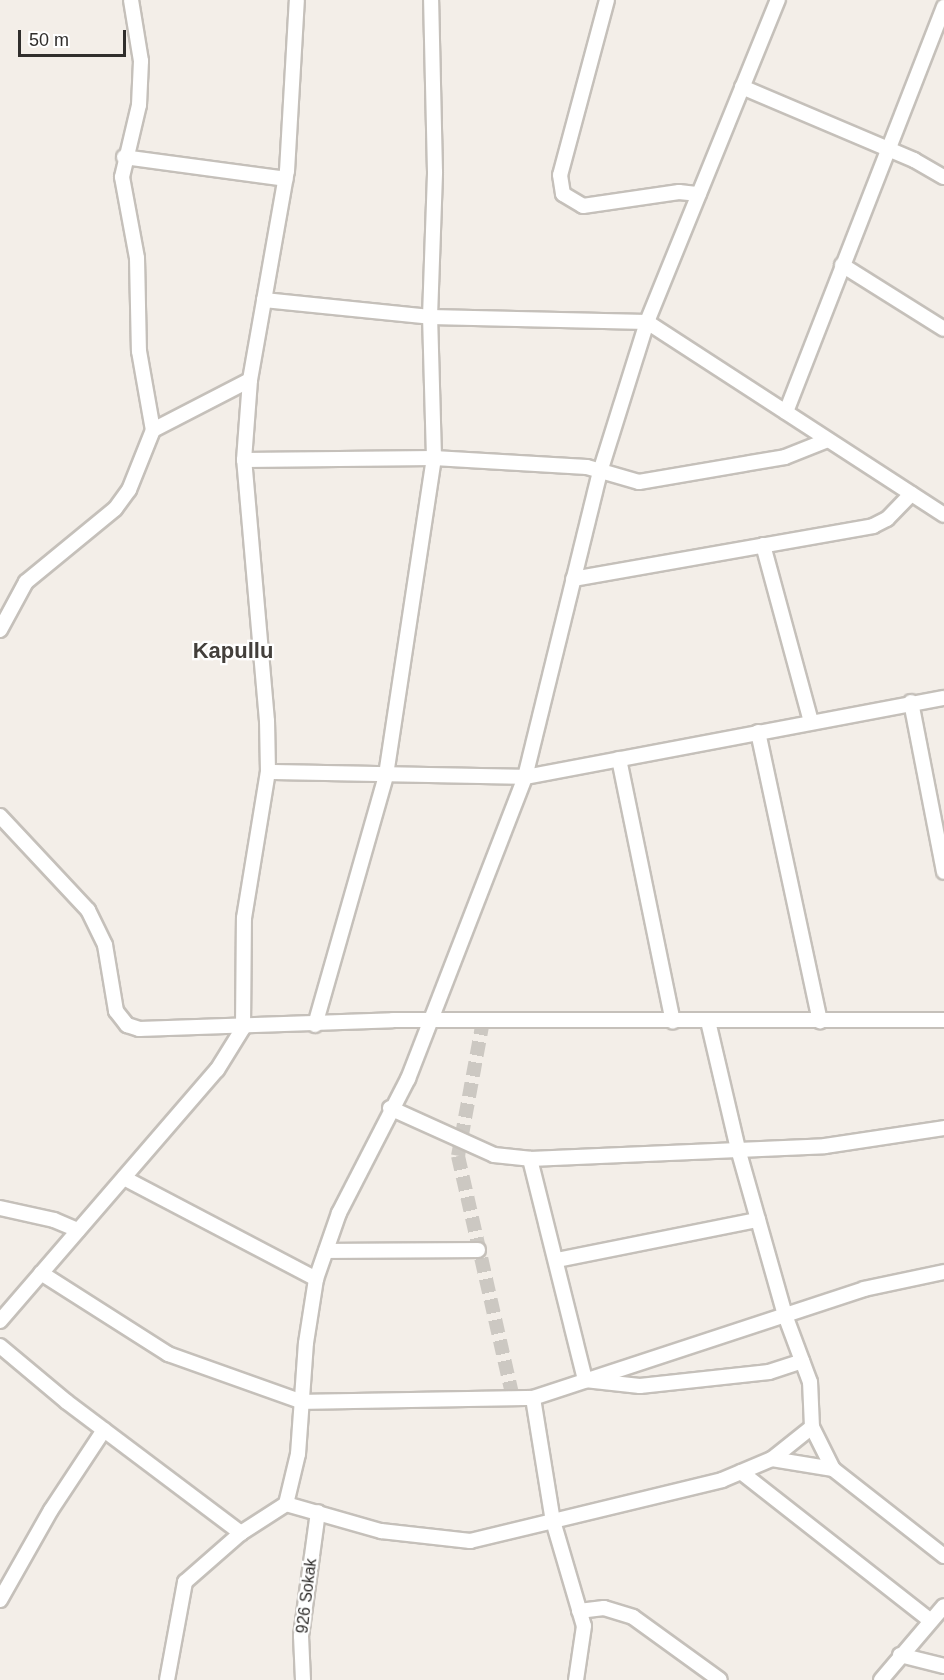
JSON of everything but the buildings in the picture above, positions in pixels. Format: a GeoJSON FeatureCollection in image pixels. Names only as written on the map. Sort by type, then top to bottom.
{"type":"FeatureCollection","features":[{"type":"Feature","properties":{"kind":"street"},"geometry":{"type":"LineString","coordinates":[[0,630],[26,582],[115,509],[129,490],[153,430],[139,351],[138,258],[122,186],[124,157],[139,105],[141,61],[131,0]]}},
{"type":"Feature","properties":{"kind":"street"},"geometry":{"type":"LineString","coordinates":[[0,1321],[217,1070],[243,1028],[244,918],[268,772],[267,721],[244,460],[250,380],[286,179],[297,0]]}},
{"type":"Feature","properties":{"kind":"street"},"geometry":{"type":"LineString","coordinates":[[315,1025],[386,775],[434,458],[430,317],[435,172],[431,0]]}},
{"type":"Feature","properties":{"kind":"street"},"geometry":{"type":"LineString","coordinates":[[607,0],[560,175],[563,194],[583,206],[679,192],[699,194]]}},
{"type":"Feature","properties":{"kind":"street"},"geometry":{"type":"LineString","coordinates":[[167,1680],[185,1582],[241,1533],[286,1504],[298,1454],[306,1343],[316,1279],[339,1213],[390,1107],[408,1079],[525,777],[600,472],[646,322],[778,0]]}},
{"type":"Feature","properties":{"kind":"street"},"geometry":{"type":"LineString","coordinates":[[786,412],[886,148],[944,7]]}},
{"type":"Feature","properties":{"kind":"street"},"geometry":{"type":"LineString","coordinates":[[742,87],[886,148],[944,177]]}},
{"type":"Feature","properties":{"kind":"street"},"geometry":{"type":"LineString","coordinates":[[124,157],[286,179]]}},
{"type":"Feature","properties":{"kind":"street"},"geometry":{"type":"LineString","coordinates":[[842,265],[944,329]]}},
{"type":"Feature","properties":{"kind":"street"},"geometry":{"type":"LineString","coordinates":[[264,300],[430,317],[646,322],[944,515]]}},
{"type":"Feature","properties":{"kind":"street"},"geometry":{"type":"LineString","coordinates":[[153,430],[250,380]]}},
{"type":"Feature","properties":{"kind":"street"},"geometry":{"type":"LineString","coordinates":[[244,460],[434,458],[587,467],[639,482],[785,457],[828,440]]}},
{"type":"Feature","properties":{"kind":"street"},"geometry":{"type":"LineString","coordinates":[[573,579],[873,526],[888,519],[911,494]]}},
{"type":"Feature","properties":{"kind":"street"},"geometry":{"type":"LineString","coordinates":[[763,545],[812,722]]}},
{"type":"Feature","properties":{"kind":"street"},"geometry":{"type":"LineString","coordinates":[[268,772],[525,777],[943,696]]}},
{"type":"Feature","properties":{"kind":"street"},"geometry":{"type":"LineString","coordinates":[[911,702],[943,857],[944,872]]}},
{"type":"Feature","properties":{"kind":"street"},"geometry":{"type":"LineString","coordinates":[[758,732],[820,1021]]}},
{"type":"Feature","properties":{"kind":"street"},"geometry":{"type":"LineString","coordinates":[[619,759],[673,1022]]}},
{"type":"Feature","properties":{"kind":"street"},"geometry":{"type":"LineString","coordinates":[[0,816],[88,910],[105,945],[114,1005],[122,1021],[139,1029],[243,1028],[431,1021],[944,1020]]}},
{"type":"Feature","properties":{"kind":"street"},"geometry":{"type":"LineString","coordinates":[[708,1021],[738,1149],[785,1316],[810,1382],[812,1427],[833,1469],[944,1556]]}},
{"type":"Feature","properties":{"kind":"street"},"geometry":{"type":"LineString","coordinates":[[390,1107],[494,1155],[530,1159],[825,1146],[944,1128]]}},
{"type":"Feature","properties":{"kind":"street"},"geometry":{"type":"LineString","coordinates":[[530,1159],[557,1260],[585,1380]]}},
{"type":"Feature","properties":{"kind":"street"},"geometry":{"type":"LineString","coordinates":[[124,1178],[316,1279]]}},
{"type":"Feature","properties":{"kind":"street"},"geometry":{"type":"LineString","coordinates":[[0,1208],[54,1220],[78,1230]]}},
{"type":"Feature","properties":{"kind":"street"},"geometry":{"type":"LineString","coordinates":[[557,1260],[758,1220]]}},
{"type":"Feature","properties":{"kind":"street"},"geometry":{"type":"LineString","coordinates":[[326,1251],[478,1250]]}},
{"type":"Feature","properties":{"kind":"street"},"geometry":{"type":"LineString","coordinates":[[41,1273],[168,1354],[303,1402],[533,1398],[864,1289],[944,1272]]}},
{"type":"Feature","properties":{"kind":"street"},"geometry":{"type":"LineString","coordinates":[[0,1346],[104,1430],[241,1533]]}},
{"type":"Feature","properties":{"kind":"street"},"geometry":{"type":"LineString","coordinates":[[585,1380],[640,1386],[769,1372],[802,1361]]}},
{"type":"Feature","properties":{"kind":"street"},"geometry":{"type":"LineString","coordinates":[[533,1398],[553,1521],[584,1626],[576,1680]]}},
{"type":"Feature","properties":{"kind":"street"},"geometry":{"type":"LineString","coordinates":[[286,1504],[381,1531],[470,1541],[722,1480],[772,1459],[812,1427]]}},
{"type":"Feature","properties":{"kind":"street"},"geometry":{"type":"LineString","coordinates":[[0,1600],[51,1510],[104,1430]]}},
{"type":"Feature","properties":{"kind":"street"},"geometry":{"type":"LineString","coordinates":[[772,1459],[833,1469]]}},
{"type":"Feature","properties":{"kind":"street"},"geometry":{"type":"LineString","coordinates":[[741,1472],[931,1621]]}},
{"type":"Feature","properties":{"kind":"street","name":"926 Sokak"},"geometry":{"type":"LineString","coordinates":[[303,1680],[301,1636],[318,1512]]}},
{"type":"Feature","properties":{"kind":"street"},"geometry":{"type":"LineString","coordinates":[[881,1680],[944,1606]]}},
{"type":"Feature","properties":{"kind":"street"},"geometry":{"type":"LineString","coordinates":[[579,1611],[604,1608],[633,1617],[720,1680]]}},
{"type":"Feature","properties":{"kind":"street"},"geometry":{"type":"LineString","coordinates":[[900,1655],[944,1666]]}},
{"type":"Feature","properties":{"kind":"tunnel"},"geometry":{"type":"LineString","coordinates":[[483,1021],[458,1156],[513,1399]]}},
{"type":"Feature","properties":{"kind":"district","name":"Kapullu"},"geometry":{"type":"Point","coordinates":[233,651]}}]}
